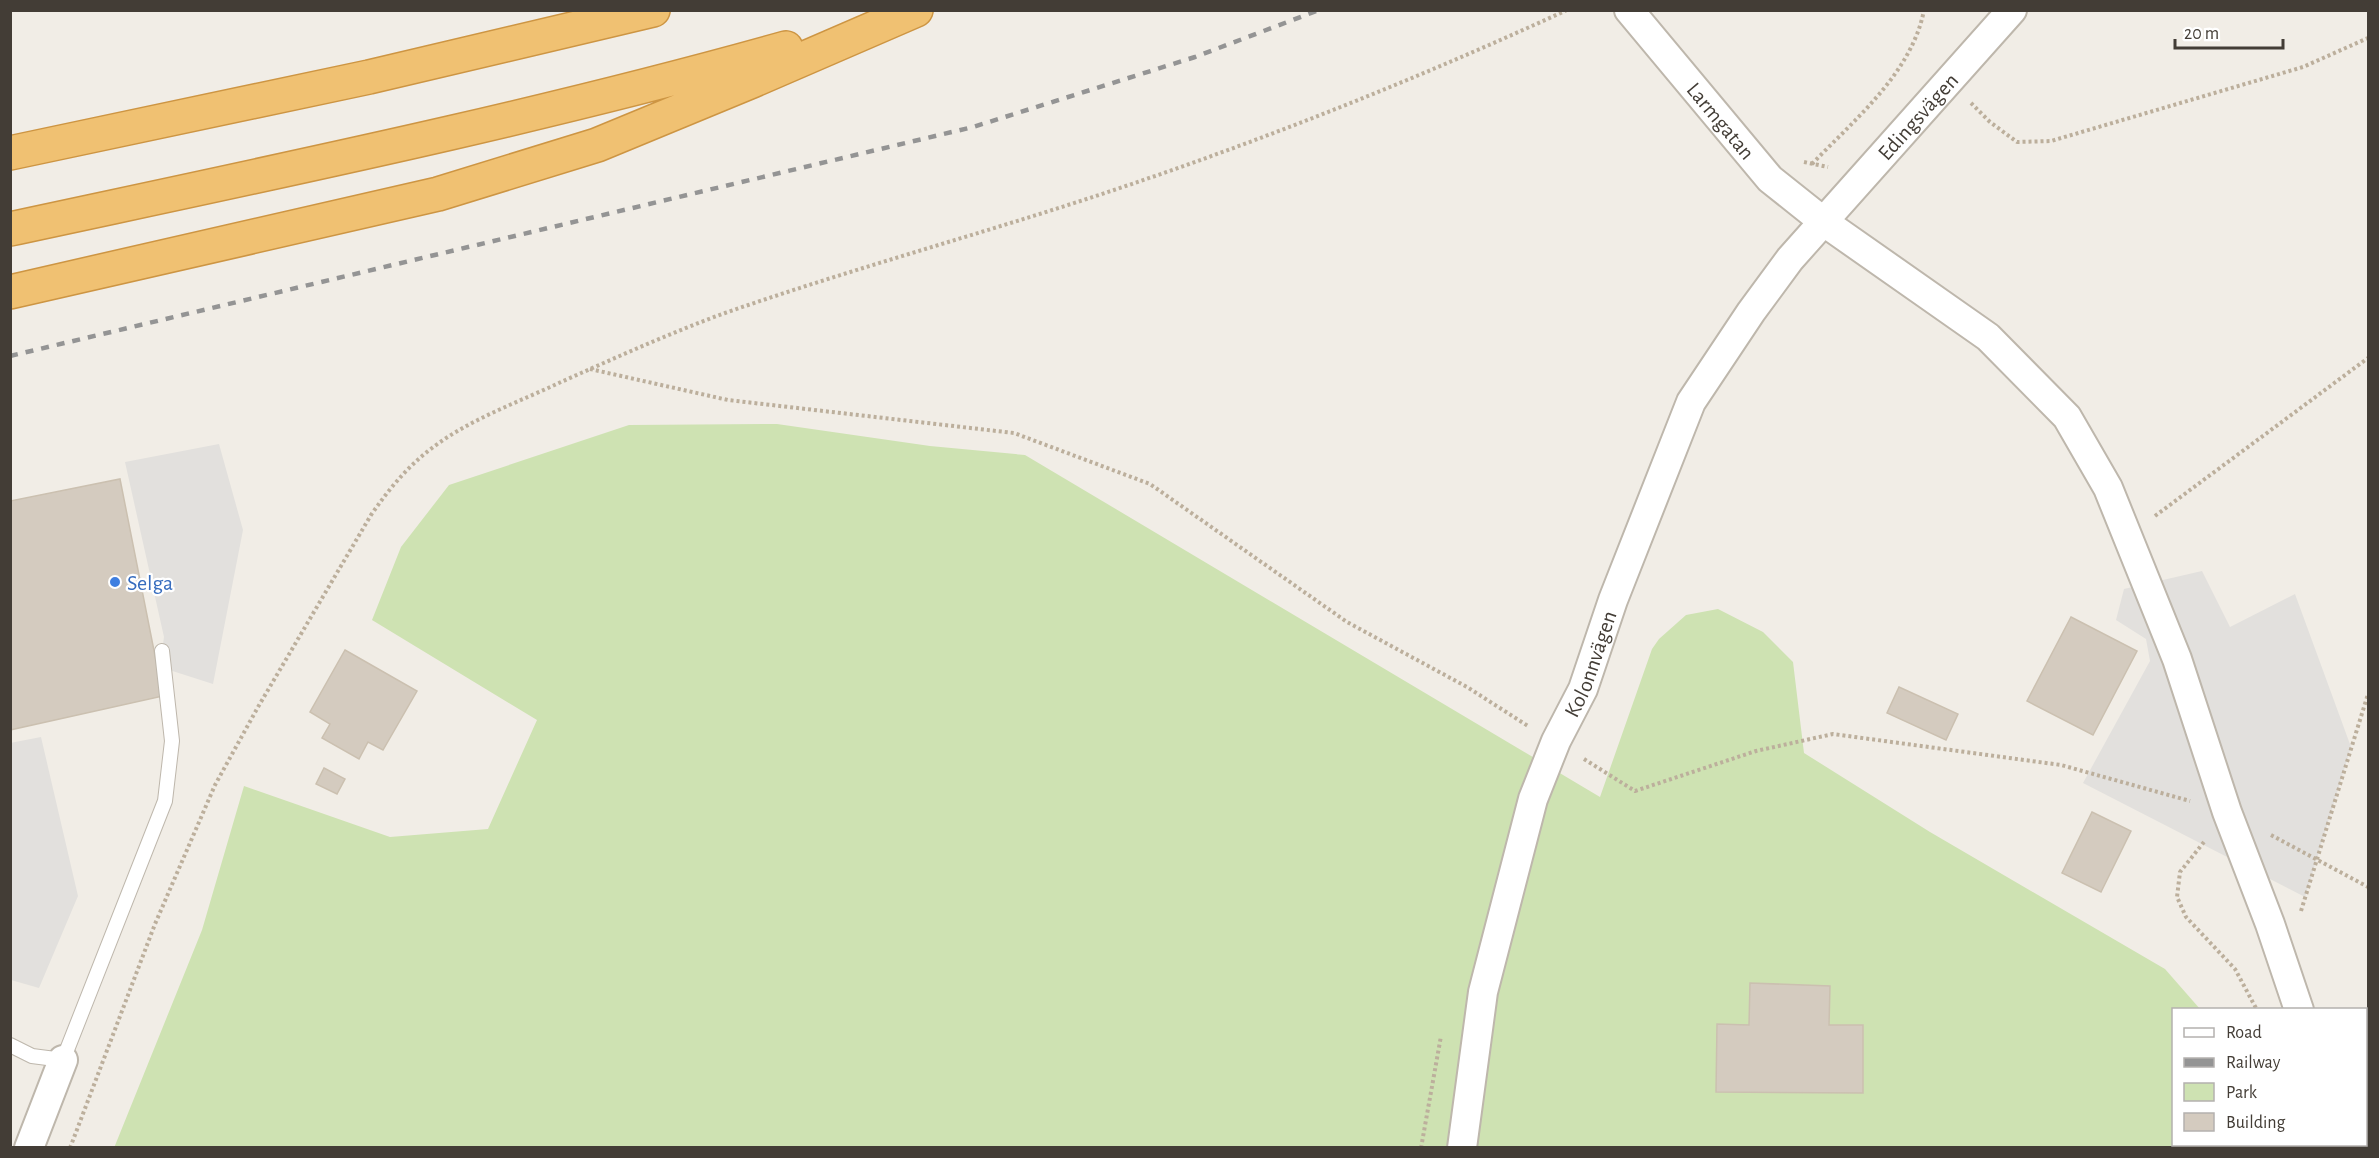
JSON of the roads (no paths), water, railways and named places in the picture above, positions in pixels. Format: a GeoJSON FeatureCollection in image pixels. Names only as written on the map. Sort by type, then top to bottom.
{"type":"FeatureCollection","features":[{"type":"Feature","properties":{"kind":"highway"},"geometry":{"type":"LineString","coordinates":[[10,153],[369,77],[653,10]]}},
{"type":"Feature","properties":{"kind":"highway"},"geometry":{"type":"LineString","coordinates":[[10,229],[392,146],[686,76],[813,41],[904,10]]}},
{"type":"Feature","properties":{"kind":"highway"},"geometry":{"type":"LineString","coordinates":[[10,292],[181,255],[438,194],[597,145],[916,10]]}},
{"type":"Feature","properties":{"kind":"street","name":"Larmgatan"},"geometry":{"type":"LineString","coordinates":[[1629,10],[1770,179],[1824,222],[1988,337],[2067,417],[2108,488],[2177,659],[2228,812],[2298,1008]]}},
{"type":"Feature","properties":{"kind":"street","name":"Edingsvägen"},"geometry":{"type":"LineString","coordinates":[[1824,222],[2012,10]]}},
{"type":"Feature","properties":{"kind":"street","name":"Kolonnvägen"},"geometry":{"type":"LineString","coordinates":[[1462,1148],[1483,992],[1533,799],[1556,741],[1582,689],[1613,600],[1691,402],[1757,303],[1790,259],[1824,222]]}},
{"type":"Feature","properties":{"kind":"street"},"geometry":{"type":"LineString","coordinates":[[29,1148],[63,1060]]}},
{"type":"Feature","properties":{"kind":"lane"},"geometry":{"type":"LineString","coordinates":[[10,1045],[32,1056],[63,1060],[165,801],[172,741],[162,651]]}},
{"type":"Feature","properties":{"kind":"railway"},"geometry":{"type":"LineString","coordinates":[[10,356],[973,127],[1195,57],[1319,10]]}},
{"type":"Feature","properties":{"kind":"place","name":"Selga"},"geometry":{"type":"Point","coordinates":[115,582]}}]}
